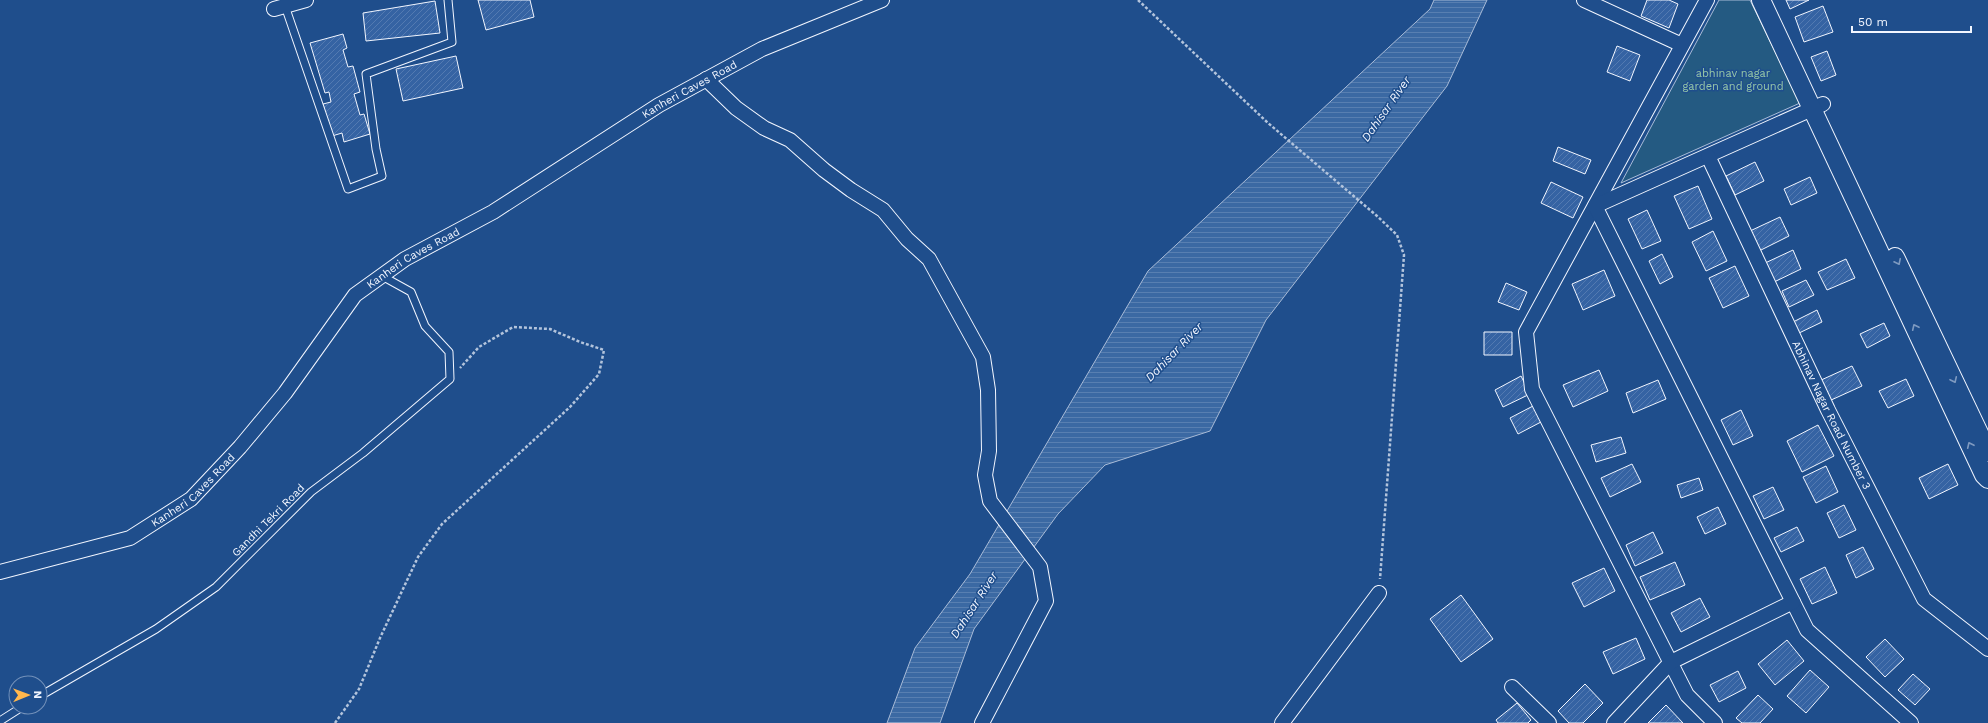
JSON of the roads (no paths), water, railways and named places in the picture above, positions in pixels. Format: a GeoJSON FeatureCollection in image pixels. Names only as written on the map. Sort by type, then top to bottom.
{"type":"FeatureCollection","features":[{"type":"Feature","properties":{"kind":"street"},"geometry":{"type":"LineString","coordinates":[[280,8],[306,0]]}},
{"type":"Feature","properties":{"kind":"street","name":"Kanheri Caves Road"},"geometry":{"type":"LineString","coordinates":[[0,572],[130,538],[191,499],[240,447],[280,399],[355,295],[405,260],[492,212],[659,105],[762,49],[882,0]]}},
{"type":"Feature","properties":{"kind":"street"},"geometry":{"type":"LineString","coordinates":[[1584,0],[1682,45]]}},
{"type":"Feature","properties":{"kind":"street"},"geometry":{"type":"LineString","coordinates":[[1707,0],[1526,332],[1532,389],[1687,696],[1715,723]]}},
{"type":"Feature","properties":{"kind":"street"},"geometry":{"type":"LineString","coordinates":[[1761,0],[1818,106]]}},
{"type":"Feature","properties":{"kind":"street"},"geometry":{"type":"LineString","coordinates":[[1772,0],[1818,106],[1932,350],[1984,476],[1988,479]]}},
{"type":"Feature","properties":{"kind":"street"},"geometry":{"type":"LineString","coordinates":[[706,79],[736,108],[764,128],[790,140],[824,170],[851,190],[883,210],[907,239],[929,259],[983,357],[988,390],[989,451],[985,475],[990,501],[1040,567],[1046,601],[982,723]]}},
{"type":"Feature","properties":{"kind":"street"},"geometry":{"type":"LineString","coordinates":[[1595,206],[1818,106]]}},
{"type":"Feature","properties":{"kind":"street","name":"Abhinav Nagar Road Number 3"},"geometry":{"type":"LineString","coordinates":[[1708,156],[1828,410],[1924,599],[1988,649]]}},
{"type":"Feature","properties":{"kind":"street"},"geometry":{"type":"LineString","coordinates":[[1595,206],[1807,630],[1911,723]]}},
{"type":"Feature","properties":{"kind":"street"},"geometry":{"type":"LineString","coordinates":[[1932,350],[1988,452]]}},
{"type":"Feature","properties":{"kind":"street"},"geometry":{"type":"LineString","coordinates":[[1282,723],[1379,593]]}},
{"type":"Feature","properties":{"kind":"street"},"geometry":{"type":"LineString","coordinates":[[1614,723],[1671,662],[1793,602]]}},
{"type":"Feature","properties":{"kind":"street"},"geometry":{"type":"LineString","coordinates":[[1512,687],[1550,723]]}},
{"type":"Feature","properties":{"kind":"lane"},"geometry":{"type":"LineString","coordinates":[[280,8],[348,190],[382,176],[376,149],[366,74],[452,42],[448,0]]}},
{"type":"Feature","properties":{"kind":"lane","name":"Gandhi Tekri Road"},"geometry":{"type":"LineString","coordinates":[[48,691],[156,629],[216,587],[311,492],[363,453],[450,380],[449,352],[425,326],[411,292],[382,276]]}},
{"type":"Feature","properties":{"kind":"lane"},"geometry":{"type":"LineString","coordinates":[[0,721],[9,715]]}},
{"type":"Feature","properties":{"kind":"water","name":"Dahisar River"},"geometry":{"type":"Polygon","coordinates":[[[1434,0],[1487,0],[1447,86],[1266,320],[1210,431],[1105,465],[1058,514],[974,629],[940,723],[887,723],[915,648],[970,574],[1148,271],[1430,9],[1434,0]]]}},
{"type":"Feature","properties":{"kind":"park label","name":"abhinav nagar garden and ground"},"geometry":{"type":"Point","coordinates":[1733,79]}}]}
